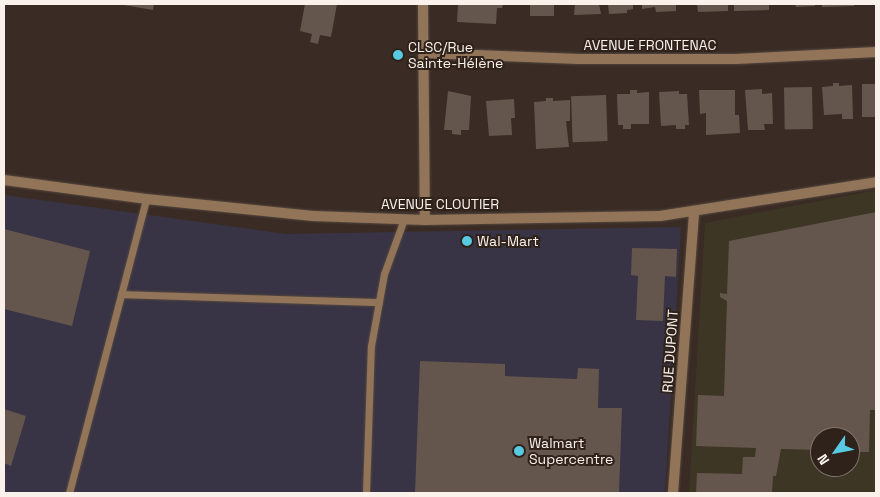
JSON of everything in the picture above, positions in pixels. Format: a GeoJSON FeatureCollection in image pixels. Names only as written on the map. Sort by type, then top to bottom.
{"type":"FeatureCollection","features":[{"type":"Feature","properties":{"kind":"street"},"geometry":{"type":"LineString","coordinates":[[423,4],[425,220]]}},
{"type":"Feature","properties":{"kind":"street","name":"AVENUE FRONTENAC"},"geometry":{"type":"LineString","coordinates":[[424,53],[579,59],[736,59],[876,52]]}},
{"type":"Feature","properties":{"kind":"street","name":"AVENUE CLOUTIER"},"geometry":{"type":"LineString","coordinates":[[4,180],[146,199],[313,216],[425,220],[660,216],[876,182]]}},
{"type":"Feature","properties":{"kind":"street","name":"RUE DUPONT"},"geometry":{"type":"LineString","coordinates":[[674,493],[694,211]]}},
{"type":"Feature","properties":{"kind":"lane"},"geometry":{"type":"LineString","coordinates":[[69,493],[146,199]]}},
{"type":"Feature","properties":{"kind":"lane"},"geometry":{"type":"LineString","coordinates":[[366,493],[371,346],[384,274],[404,219]]}},
{"type":"Feature","properties":{"kind":"lane"},"geometry":{"type":"LineString","coordinates":[[121,294],[379,302]]}},
{"type":"Feature","properties":{"kind":"shaded area"},"geometry":{"type":"Polygon","coordinates":[[[876,190],[876,493],[689,493],[705,223],[876,190]]]}},
{"type":"Feature","properties":{"kind":"shaded area"},"geometry":{"type":"Polygon","coordinates":[[[4,195],[286,234],[681,227],[665,493],[4,493],[4,195]]]}},
{"type":"Feature","properties":{"kind":"building"},"geometry":{"type":"Polygon","coordinates":[[[118,4],[154,4],[153,10],[118,4]]]}},
{"type":"Feature","properties":{"kind":"building"},"geometry":{"type":"Polygon","coordinates":[[[305,4],[337,4],[331,37],[320,35],[318,44],[310,42],[312,34],[300,31],[305,4]]]}},
{"type":"Feature","properties":{"kind":"building"},"geometry":{"type":"Polygon","coordinates":[[[458,4],[503,4],[502,8],[497,8],[496,24],[457,22],[458,4]]]}},
{"type":"Feature","properties":{"kind":"building"},"geometry":{"type":"Polygon","coordinates":[[[530,4],[554,4],[554,16],[530,16],[530,4]]]}},
{"type":"Feature","properties":{"kind":"building"},"geometry":{"type":"Polygon","coordinates":[[[575,4],[599,4],[601,14],[574,15],[575,4]]]}},
{"type":"Feature","properties":{"kind":"building"},"geometry":{"type":"Polygon","coordinates":[[[608,4],[633,4],[633,9],[627,10],[627,13],[609,14],[608,4]]]}},
{"type":"Feature","properties":{"kind":"building"},"geometry":{"type":"Polygon","coordinates":[[[642,4],[676,4],[676,11],[656,12],[655,7],[642,9],[642,4]]]}},
{"type":"Feature","properties":{"kind":"building"},"geometry":{"type":"Polygon","coordinates":[[[697,4],[728,4],[728,11],[698,12],[697,4]]]}},
{"type":"Feature","properties":{"kind":"building"},"geometry":{"type":"Polygon","coordinates":[[[734,4],[769,4],[769,10],[734,11],[734,4]]]}},
{"type":"Feature","properties":{"kind":"building"},"geometry":{"type":"Polygon","coordinates":[[[795,4],[815,4],[815,6],[796,7],[795,4]]]}},
{"type":"Feature","properties":{"kind":"building"},"geometry":{"type":"Polygon","coordinates":[[[822,4],[854,4],[854,6],[822,7],[822,4]]]}},
{"type":"Feature","properties":{"kind":"building"},"geometry":{"type":"Polygon","coordinates":[[[833,83],[839,83],[839,86],[852,85],[853,119],[842,119],[842,114],[824,115],[822,87],[833,86],[833,83]]]}},
{"type":"Feature","properties":{"kind":"building"},"geometry":{"type":"Polygon","coordinates":[[[862,84],[876,84],[876,117],[862,117],[862,84]]]}},
{"type":"Feature","properties":{"kind":"building"},"geometry":{"type":"Polygon","coordinates":[[[784,87],[812,87],[813,129],[785,129],[784,87]]]}},
{"type":"Feature","properties":{"kind":"building"},"geometry":{"type":"Polygon","coordinates":[[[762,89],[762,94],[772,93],[773,124],[764,124],[765,130],[748,130],[745,90],[762,89]]]}},
{"type":"Feature","properties":{"kind":"building"},"geometry":{"type":"Polygon","coordinates":[[[630,90],[637,90],[637,93],[649,92],[649,124],[631,124],[631,129],[623,129],[623,125],[618,125],[617,94],[630,94],[630,90]]]}},
{"type":"Feature","properties":{"kind":"building"},"geometry":{"type":"Polygon","coordinates":[[[699,90],[735,90],[735,115],[739,115],[740,133],[706,135],[706,113],[700,114],[699,90]]]}},
{"type":"Feature","properties":{"kind":"building"},"geometry":{"type":"Polygon","coordinates":[[[448,91],[471,96],[469,130],[461,130],[461,135],[452,134],[452,130],[444,130],[448,91]]]}},
{"type":"Feature","properties":{"kind":"building"},"geometry":{"type":"Polygon","coordinates":[[[679,91],[679,94],[687,94],[689,125],[685,125],[685,129],[676,129],[676,125],[661,126],[659,92],[679,91]]]}},
{"type":"Feature","properties":{"kind":"building"},"geometry":{"type":"Polygon","coordinates":[[[606,95],[608,141],[573,142],[571,96],[606,95]]]}},
{"type":"Feature","properties":{"kind":"building"},"geometry":{"type":"Polygon","coordinates":[[[546,98],[553,98],[553,101],[570,100],[570,121],[566,121],[569,147],[536,149],[534,102],[546,101],[546,98]]]}},
{"type":"Feature","properties":{"kind":"building"},"geometry":{"type":"Polygon","coordinates":[[[514,99],[515,118],[511,118],[512,135],[489,136],[486,101],[514,99]]]}},
{"type":"Feature","properties":{"kind":"building"},"geometry":{"type":"Polygon","coordinates":[[[876,212],[876,410],[870,410],[869,452],[860,452],[860,427],[810,427],[810,450],[781,449],[776,476],[773,476],[772,493],[696,493],[697,473],[742,474],[743,457],[755,457],[756,448],[696,446],[698,395],[724,396],[727,301],[720,297],[720,293],[727,294],[729,241],[876,212]]]}},
{"type":"Feature","properties":{"kind":"building"},"geometry":{"type":"Polygon","coordinates":[[[4,229],[90,251],[72,326],[4,309],[4,229]]]}},
{"type":"Feature","properties":{"kind":"building"},"geometry":{"type":"Polygon","coordinates":[[[632,248],[677,249],[676,277],[665,276],[663,321],[636,320],[638,276],[631,275],[632,248]]]}},
{"type":"Feature","properties":{"kind":"building","name":"Walmart Supercentre"},"geometry":{"type":"Polygon","coordinates":[[[420,361],[505,364],[505,376],[577,379],[578,368],[599,369],[598,408],[622,408],[619,493],[415,493],[420,361]]]}},
{"type":"Feature","properties":{"kind":"building"},"geometry":{"type":"Polygon","coordinates":[[[4,409],[26,416],[11,466],[4,463],[4,409]]]}},
{"type":"Feature","properties":{"kind":"place","name":"CLSC/Rue Sainte-Hélène"},"geometry":{"type":"Point","coordinates":[398,55]}},
{"type":"Feature","properties":{"kind":"place","name":"Wal-Mart"},"geometry":{"type":"Point","coordinates":[467,241]}},
{"type":"Feature","properties":{"kind":"place","name":"Walmart Supercentre"},"geometry":{"type":"Point","coordinates":[519,451]}}]}
